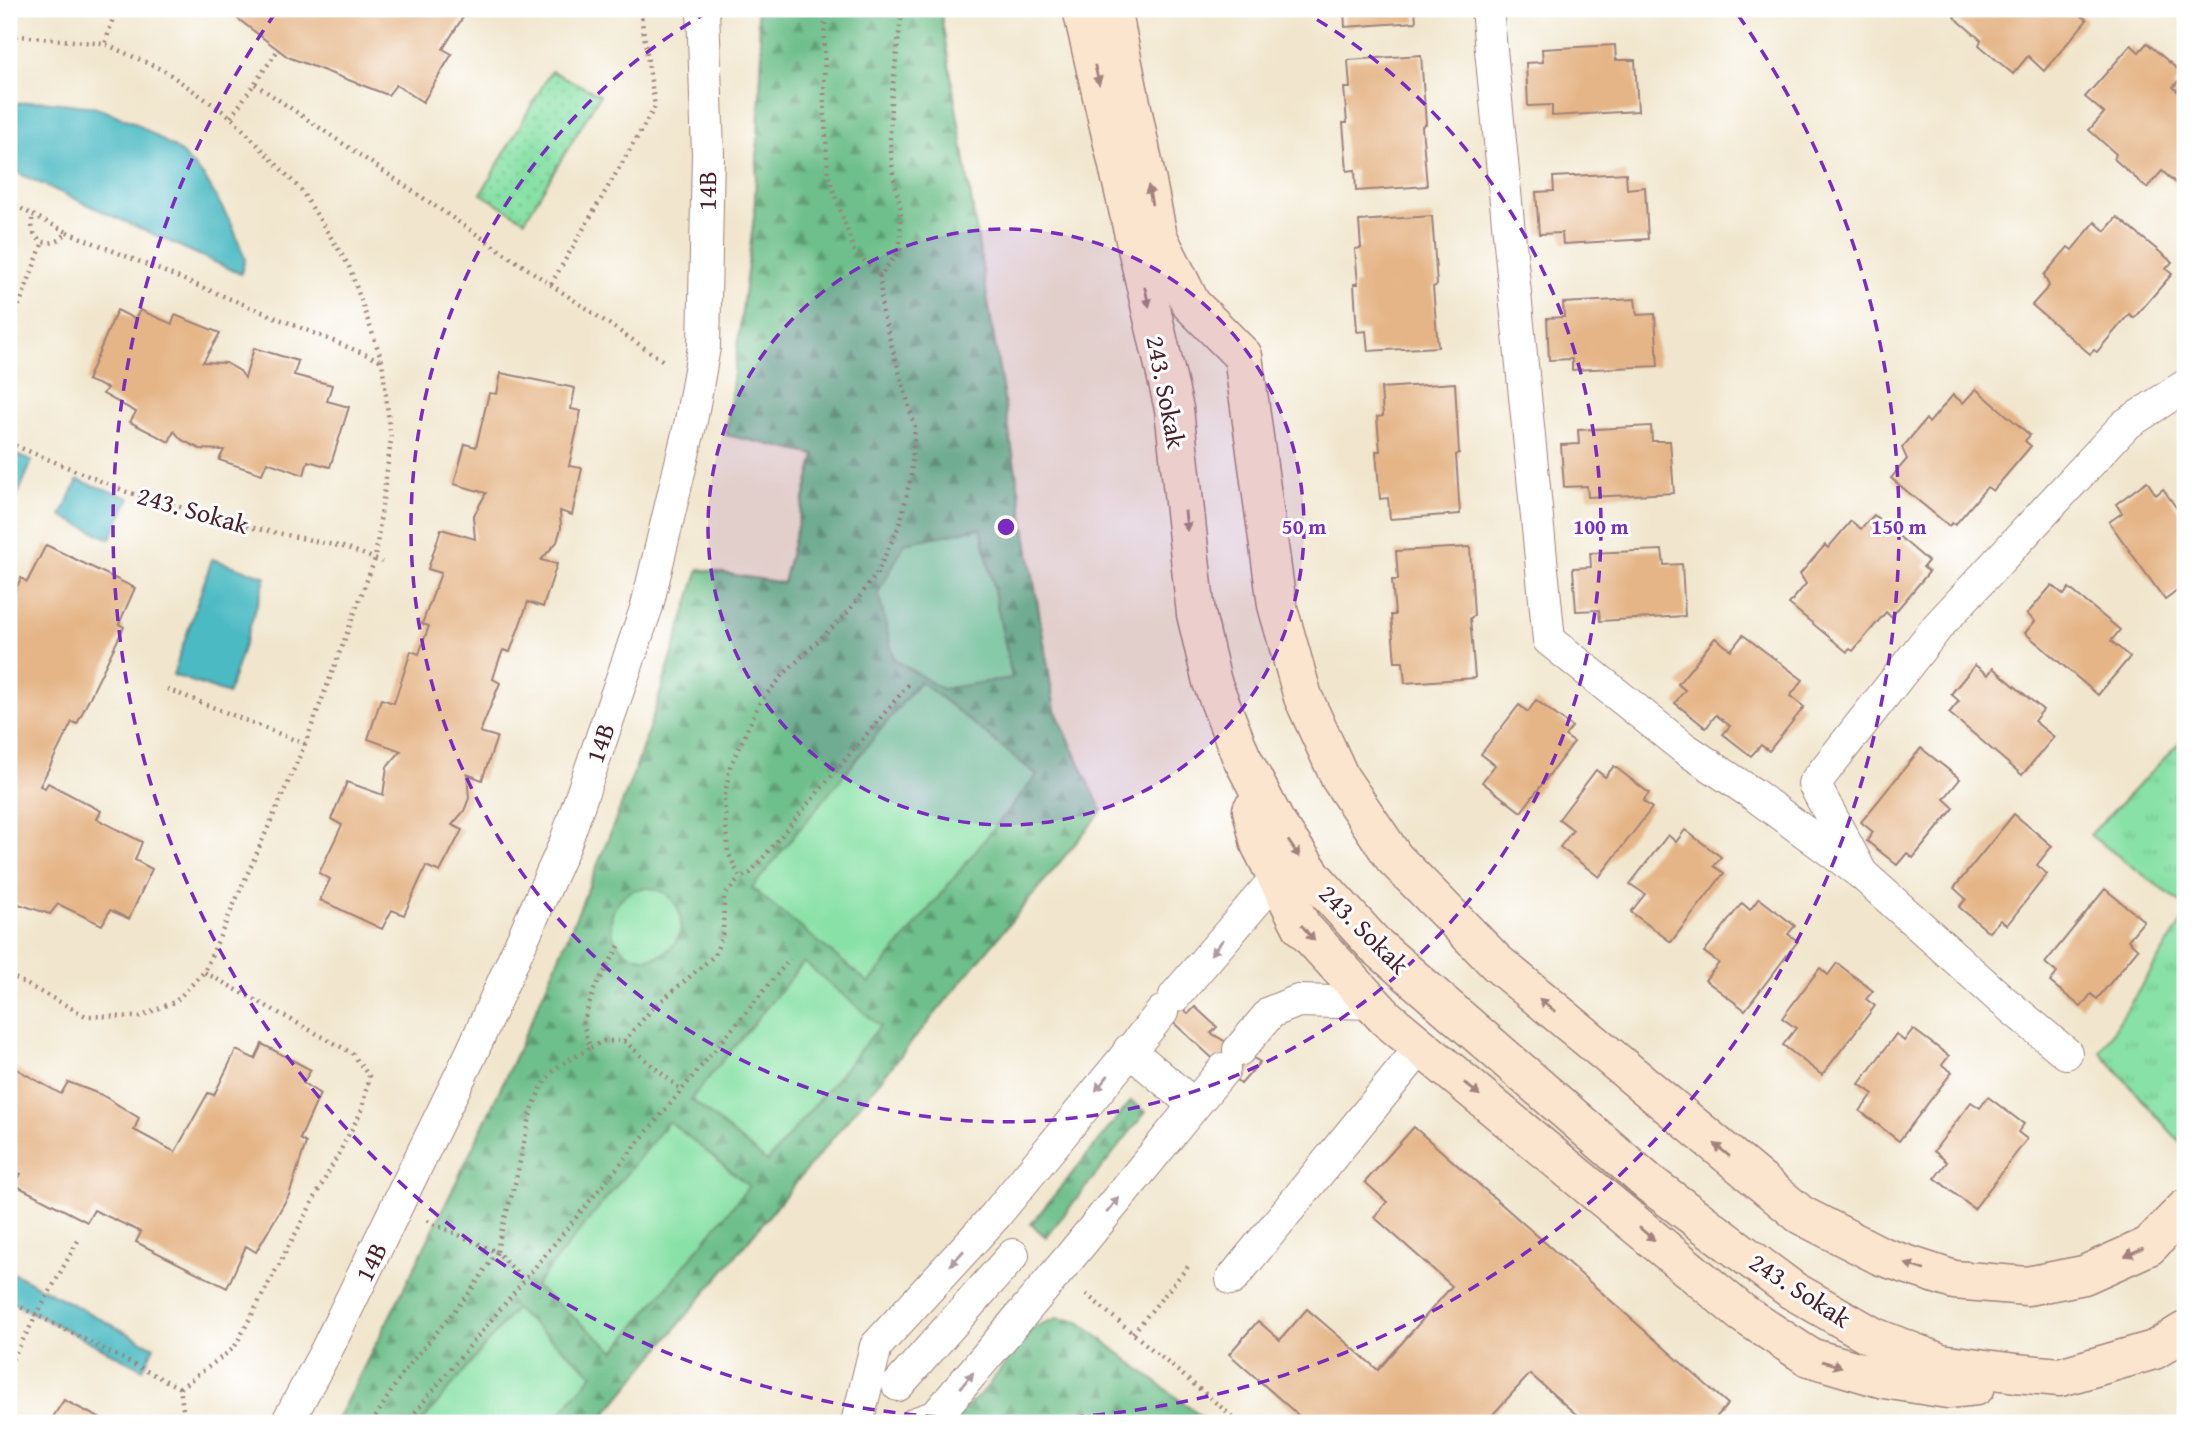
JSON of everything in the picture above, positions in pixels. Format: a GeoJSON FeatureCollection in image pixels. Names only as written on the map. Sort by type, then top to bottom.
{"type":"FeatureCollection","features":[{"type":"Feature","properties":{"kind":"street","name":"14B"},"geometry":{"type":"LineString","coordinates":[[287,1423],[327,1349],[472,1052],[565,844],[647,606],[691,421],[704,347],[708,154],[703,9]]}},
{"type":"Feature","properties":{"kind":"street","name":"243. Sokak"},"geometry":{"type":"LineString","coordinates":[[1082,9],[1174,409],[1196,614],[1212,681],[1241,756],[1276,823],[1314,878],[1374,944],[1649,1183],[1792,1290],[1874,1337],[1941,1363],[2060,1377],[2154,1350],[2185,1331]]}},
{"type":"Feature","properties":{"kind":"street","name":"243. Sokak"},"geometry":{"type":"LineString","coordinates":[[1112,9],[1158,237],[1191,304],[1243,356],[1276,605],[1303,697],[1340,778],[1394,858],[1497,963],[1801,1215],[1881,1256],[1954,1280],[2028,1286],[2084,1275],[2148,1246],[2185,1209]]}},
{"type":"Feature","properties":{"kind":"street"},"geometry":{"type":"LineString","coordinates":[[1486,9],[1549,640],[1684,748],[1754,794],[1863,874],[2002,1000],[2066,1053]]}},
{"type":"Feature","properties":{"kind":"street"},"geometry":{"type":"LineString","coordinates":[[1754,794],[1814,784],[1938,626],[2125,425],[2185,386]]}},
{"type":"Feature","properties":{"kind":"street"},"geometry":{"type":"LineString","coordinates":[[1241,756],[1260,844],[1302,927],[1386,1018],[1742,1313],[1810,1357],[1884,1379],[1948,1389],[2060,1377]]}},
{"type":"Feature","properties":{"kind":"street"},"geometry":{"type":"LineString","coordinates":[[1814,784],[1863,874]]}},
{"type":"Feature","properties":{"kind":"street"},"geometry":{"type":"LineString","coordinates":[[857,1423],[876,1346],[1007,1201],[1129,1050],[1277,877]]}},
{"type":"Feature","properties":{"kind":"street"},"geometry":{"type":"LineString","coordinates":[[916,1423],[936,1416],[1065,1264],[1271,1012],[1298,1001],[1372,1003]]}},
{"type":"Feature","properties":{"kind":"street"},"geometry":{"type":"LineString","coordinates":[[1232,1279],[1421,1047]]}},
{"type":"Feature","properties":{"kind":"street"},"geometry":{"type":"LineString","coordinates":[[1129,1050],[1194,1105]]}},
{"type":"Feature","properties":{"kind":"street"},"geometry":{"type":"LineString","coordinates":[[1007,1201],[1006,1220],[1013,1255]]}},
{"type":"Feature","properties":{"kind":"street"},"geometry":{"type":"LineString","coordinates":[[1013,1255],[1065,1264]]}},
{"type":"Feature","properties":{"kind":"street"},"geometry":{"type":"LineString","coordinates":[[898,1385],[1013,1255]]}},
{"type":"Feature","properties":{"kind":"path"},"geometry":{"type":"LineString","coordinates":[[105,44],[117,9]]}},
{"type":"Feature","properties":{"kind":"path"},"geometry":{"type":"LineString","coordinates":[[551,284],[655,107],[639,9]]}},
{"type":"Feature","properties":{"kind":"path"},"geometry":{"type":"LineString","coordinates":[[825,9],[824,103],[828,175],[854,250],[880,276]]}},
{"type":"Feature","properties":{"kind":"path"},"geometry":{"type":"LineString","coordinates":[[740,878],[728,852],[724,800],[730,767],[760,702],[785,673],[847,613],[876,575],[900,524],[911,476],[915,427],[882,312],[880,276],[900,250],[901,209],[893,174],[890,139],[891,101],[901,18],[899,9]]}},
{"type":"Feature","properties":{"kind":"path"},"geometry":{"type":"LineString","coordinates":[[9,36],[105,44],[165,71],[231,117],[301,190],[349,266],[382,361],[391,440],[375,559],[305,744],[204,972],[176,1001],[139,1017],[86,1016],[9,975]]}},
{"type":"Feature","properties":{"kind":"path"},"geometry":{"type":"LineString","coordinates":[[231,117],[278,50]]}},
{"type":"Feature","properties":{"kind":"path"},"geometry":{"type":"LineString","coordinates":[[255,84],[698,384]]}},
{"type":"Feature","properties":{"kind":"path"},"geometry":{"type":"LineString","coordinates":[[9,202],[67,232],[382,361]]}},
{"type":"Feature","properties":{"kind":"path"},"geometry":{"type":"LineString","coordinates":[[33,215],[31,226],[34,236],[43,242],[61,240],[67,232]]}},
{"type":"Feature","properties":{"kind":"path"},"geometry":{"type":"LineString","coordinates":[[9,332],[43,242]]}},
{"type":"Feature","properties":{"kind":"path","name":"243. Sokak"},"geometry":{"type":"LineString","coordinates":[[9,443],[127,492],[254,528],[348,548],[382,562]]}},
{"type":"Feature","properties":{"kind":"path"},"geometry":{"type":"LineString","coordinates":[[624,1041],[652,1009],[715,955],[723,932],[724,896],[740,878],[750,873],[909,684]]}},
{"type":"Feature","properties":{"kind":"path"},"geometry":{"type":"LineString","coordinates":[[167,689],[305,744]]}},
{"type":"Feature","properties":{"kind":"path"},"geometry":{"type":"LineString","coordinates":[[590,1048],[583,1023],[594,990],[619,946]]}},
{"type":"Feature","properties":{"kind":"path"},"geometry":{"type":"LineString","coordinates":[[406,1423],[790,959]]}},
{"type":"Feature","properties":{"kind":"path"},"geometry":{"type":"LineString","coordinates":[[180,1388],[234,1348],[362,1110],[369,1076],[352,1053],[204,972]]}},
{"type":"Feature","properties":{"kind":"path"},"geometry":{"type":"LineString","coordinates":[[372,1423],[401,1376],[470,1292],[497,1252],[524,1139],[546,1080],[562,1064],[604,1041],[624,1041],[680,1090]]}},
{"type":"Feature","properties":{"kind":"path"},"geometry":{"type":"LineString","coordinates":[[397,1208],[497,1252],[524,1280]]}},
{"type":"Feature","properties":{"kind":"path"},"geometry":{"type":"LineString","coordinates":[[9,1365],[80,1237]]}},
{"type":"Feature","properties":{"kind":"path"},"geometry":{"type":"LineString","coordinates":[[1133,1333],[1191,1263]]}},
{"type":"Feature","properties":{"kind":"path"},"geometry":{"type":"LineString","coordinates":[[1065,1264],[1133,1333],[1240,1423]]}},
{"type":"Feature","properties":{"kind":"path"},"geometry":{"type":"LineString","coordinates":[[9,1301],[180,1388]]}},
{"type":"Feature","properties":{"kind":"path"},"geometry":{"type":"LineString","coordinates":[[180,1388],[184,1423]]}},
{"type":"Feature","properties":{"kind":"green space"},"geometry":{"type":"Polygon","coordinates":[[[756,9],[940,9],[1055,710],[1102,811],[598,1423],[335,1423],[454,1186],[565,944],[631,780],[699,569],[783,583],[815,455],[726,435],[754,217],[762,52],[756,9]]]}},
{"type":"Feature","properties":{"kind":"green space"},"geometry":{"type":"Polygon","coordinates":[[[551,71],[600,95],[525,220],[481,194],[551,71]]]}},
{"type":"Feature","properties":{"kind":"green space"},"geometry":{"type":"Polygon","coordinates":[[[981,528],[1012,678],[942,689],[894,659],[878,593],[905,543],[981,528]]]}},
{"type":"Feature","properties":{"kind":"green space"},"geometry":{"type":"Polygon","coordinates":[[[920,681],[1037,775],[869,983],[752,888],[920,681]]]}},
{"type":"Feature","properties":{"kind":"green space"},"geometry":{"type":"Polygon","coordinates":[[[2185,737],[2185,906],[2090,835],[2185,737]]]}},
{"type":"Feature","properties":{"kind":"green space"},"geometry":{"type":"Polygon","coordinates":[[[639,888],[653,888],[666,894],[675,903],[681,923],[679,936],[671,948],[653,958],[639,958],[626,952],[617,943],[611,930],[611,916],[617,903],[626,894],[639,888]]]}},
{"type":"Feature","properties":{"kind":"green space"},"geometry":{"type":"Polygon","coordinates":[[[2185,917],[2185,1148],[2100,1052],[2185,917]]]}},
{"type":"Feature","properties":{"kind":"green space"},"geometry":{"type":"Polygon","coordinates":[[[804,962],[880,1026],[767,1162],[691,1099],[804,962]]]}},
{"type":"Feature","properties":{"kind":"green space"},"geometry":{"type":"Polygon","coordinates":[[[1131,1101],[1146,1112],[1046,1237],[1031,1224],[1131,1101]]]}},
{"type":"Feature","properties":{"kind":"green space"},"geometry":{"type":"Polygon","coordinates":[[[669,1121],[749,1186],[615,1351],[535,1286],[669,1121]]]}},
{"type":"Feature","properties":{"kind":"green space"},"geometry":{"type":"Polygon","coordinates":[[[515,1309],[593,1374],[552,1423],[421,1423],[515,1309]]]}},
{"type":"Feature","properties":{"kind":"green space"},"geometry":{"type":"Polygon","coordinates":[[[1057,1318],[1078,1321],[1209,1423],[949,1423],[982,1393],[1034,1327],[1057,1318]]]}},
{"type":"Feature","properties":{"kind":"water"},"geometry":{"type":"Polygon","coordinates":[[[42,101],[96,107],[135,123],[178,150],[205,178],[232,225],[245,259],[241,274],[9,169],[9,104],[42,101]]]}},
{"type":"Feature","properties":{"kind":"water"},"geometry":{"type":"Polygon","coordinates":[[[9,452],[32,461],[16,499],[9,495],[9,452]]]}},
{"type":"Feature","properties":{"kind":"water"},"geometry":{"type":"Polygon","coordinates":[[[78,480],[130,498],[110,539],[61,516],[78,480]]]}},
{"type":"Feature","properties":{"kind":"water"},"geometry":{"type":"Polygon","coordinates":[[[212,559],[266,577],[228,694],[173,675],[212,559]]]}},
{"type":"Feature","properties":{"kind":"water"},"geometry":{"type":"Polygon","coordinates":[[[9,1271],[154,1347],[143,1369],[9,1301],[9,1271]]]}},
{"type":"Feature","properties":{"kind":"building"},"geometry":{"type":"Polygon","coordinates":[[[225,9],[449,9],[463,17],[443,49],[452,54],[423,102],[396,85],[388,95],[288,57],[225,9]]]}},
{"type":"Feature","properties":{"kind":"building"},"geometry":{"type":"Polygon","coordinates":[[[1344,9],[1415,9],[1416,22],[1345,27],[1344,9]]]}},
{"type":"Feature","properties":{"kind":"building"},"geometry":{"type":"Polygon","coordinates":[[[1961,9],[2082,9],[2078,13],[2087,20],[2044,71],[2028,56],[2013,74],[1979,45],[1981,40],[1954,17],[1961,9]]]}},
{"type":"Feature","properties":{"kind":"building"},"geometry":{"type":"Polygon","coordinates":[[[2147,43],[2184,75],[2173,87],[2177,91],[2185,82],[2185,177],[2178,185],[2162,171],[2147,188],[2114,159],[2116,154],[2089,130],[2104,113],[2085,97],[2131,45],[2139,52],[2147,43]]]}},
{"type":"Feature","properties":{"kind":"building"},"geometry":{"type":"Polygon","coordinates":[[[1615,45],[1616,60],[1635,60],[1638,111],[1552,116],[1552,105],[1528,106],[1526,63],[1543,62],[1542,49],[1615,45]]]}},
{"type":"Feature","properties":{"kind":"building"},"geometry":{"type":"Polygon","coordinates":[[[1421,55],[1426,124],[1422,126],[1427,186],[1356,191],[1355,170],[1347,171],[1343,123],[1347,123],[1344,88],[1350,88],[1348,60],[1421,55]]]}},
{"type":"Feature","properties":{"kind":"building"},"geometry":{"type":"Polygon","coordinates":[[[1626,173],[1627,189],[1645,187],[1648,239],[1563,244],[1562,233],[1539,234],[1536,192],[1554,191],[1553,177],[1626,173]]]}},
{"type":"Feature","properties":{"kind":"building"},"geometry":{"type":"Polygon","coordinates":[[[1432,216],[1437,285],[1433,287],[1438,347],[1368,351],[1366,331],[1357,332],[1354,284],[1358,284],[1355,249],[1361,248],[1359,221],[1432,216]]]}},
{"type":"Feature","properties":{"kind":"building"},"geometry":{"type":"Polygon","coordinates":[[[2117,217],[2172,262],[2166,269],[2172,274],[2134,318],[2129,314],[2097,352],[2094,350],[2090,354],[2032,305],[2049,286],[2044,275],[2068,247],[2072,250],[2095,222],[2105,231],[2117,217]]]}},
{"type":"Feature","properties":{"kind":"building"},"geometry":{"type":"Polygon","coordinates":[[[1635,299],[1637,315],[1655,314],[1658,366],[1572,370],[1572,359],[1549,360],[1547,318],[1564,317],[1563,303],[1635,299]]]}},
{"type":"Feature","properties":{"kind":"building"},"geometry":{"type":"Polygon","coordinates":[[[117,310],[135,319],[140,310],[172,324],[175,315],[220,333],[203,362],[226,363],[240,371],[245,378],[254,348],[298,361],[294,375],[332,385],[327,401],[349,407],[330,467],[308,461],[304,475],[267,462],[262,474],[219,460],[224,450],[200,449],[182,440],[174,431],[169,442],[130,422],[136,412],[103,394],[107,388],[87,380],[117,310]]]}},
{"type":"Feature","properties":{"kind":"building"},"geometry":{"type":"Polygon","coordinates":[[[501,373],[575,388],[571,409],[581,411],[569,466],[582,468],[572,515],[560,511],[561,528],[557,542],[541,560],[557,564],[543,607],[528,602],[510,652],[503,650],[498,663],[493,679],[500,683],[480,732],[497,737],[482,780],[467,774],[469,798],[464,811],[452,825],[462,830],[440,872],[426,866],[404,915],[392,910],[382,929],[320,900],[330,879],[319,873],[342,825],[331,819],[347,782],[383,795],[387,767],[401,751],[368,739],[381,699],[394,703],[411,651],[419,654],[429,626],[422,624],[441,573],[428,569],[441,529],[475,539],[473,517],[486,493],[454,484],[465,444],[476,447],[489,393],[497,394],[501,373]]]}},
{"type":"Feature","properties":{"kind":"building"},"geometry":{"type":"Polygon","coordinates":[[[1455,383],[1460,514],[1390,519],[1388,498],[1380,499],[1376,451],[1380,451],[1377,417],[1383,416],[1381,388],[1455,383]]]}},
{"type":"Feature","properties":{"kind":"building"},"geometry":{"type":"Polygon","coordinates":[[[1976,389],[2030,435],[2025,441],[2031,446],[1993,491],[1987,487],[1955,525],[1952,523],[1949,526],[1891,478],[1907,459],[1902,448],[1926,419],[1929,423],[1953,395],[1963,403],[1976,389]]]}},
{"type":"Feature","properties":{"kind":"building"},"geometry":{"type":"Polygon","coordinates":[[[1651,426],[1652,441],[1670,441],[1674,493],[1588,497],[1587,486],[1564,487],[1561,445],[1579,444],[1578,430],[1651,426]]]}},
{"type":"Feature","properties":{"kind":"building"},"geometry":{"type":"Polygon","coordinates":[[[2147,481],[2156,495],[2163,489],[2185,520],[2185,585],[2165,600],[2109,522],[2122,513],[2116,504],[2147,481]]]}},
{"type":"Feature","properties":{"kind":"building"},"geometry":{"type":"Polygon","coordinates":[[[1874,515],[1928,561],[1923,567],[1929,572],[1891,617],[1886,612],[1853,651],[1850,649],[1847,652],[1789,604],[1806,584],[1800,574],[1825,545],[1828,548],[1851,521],[1861,529],[1874,515]]]}},
{"type":"Feature","properties":{"kind":"building"},"geometry":{"type":"Polygon","coordinates":[[[46,545],[135,588],[119,624],[124,627],[77,724],[72,722],[40,786],[45,788],[48,783],[101,811],[97,819],[142,842],[135,860],[152,869],[129,919],[110,910],[102,925],[58,904],[50,914],[9,901],[9,603],[21,578],[27,582],[46,545]]]}},
{"type":"Feature","properties":{"kind":"building"},"geometry":{"type":"Polygon","coordinates":[[[1470,547],[1474,616],[1470,618],[1475,678],[1405,683],[1403,662],[1395,662],[1391,615],[1395,615],[1392,580],[1398,580],[1396,551],[1470,547]]]}},
{"type":"Feature","properties":{"kind":"building"},"geometry":{"type":"Polygon","coordinates":[[[1662,550],[1664,565],[1682,564],[1685,616],[1600,621],[1599,610],[1576,611],[1573,568],[1591,567],[1590,553],[1662,550]]]}},
{"type":"Feature","properties":{"kind":"building"},"geometry":{"type":"Polygon","coordinates":[[[2052,585],[2064,595],[2069,588],[2120,630],[2111,641],[2130,657],[2098,695],[2025,633],[2035,621],[2027,614],[2052,585]]]}},
{"type":"Feature","properties":{"kind":"building"},"geometry":{"type":"Polygon","coordinates":[[[1743,635],[1803,680],[1790,696],[1804,707],[1769,751],[1761,745],[1751,756],[1723,734],[1730,726],[1716,715],[1706,728],[1675,703],[1685,690],[1678,684],[1715,638],[1731,650],[1743,635]]]}},
{"type":"Feature","properties":{"kind":"building"},"geometry":{"type":"Polygon","coordinates":[[[1975,665],[1988,675],[1993,668],[2043,710],[2034,721],[2054,737],[2022,775],[1949,713],[1959,701],[1951,694],[1975,665]]]}},
{"type":"Feature","properties":{"kind":"building"},"geometry":{"type":"Polygon","coordinates":[[[1536,700],[1572,727],[1565,736],[1574,742],[1521,812],[1482,782],[1495,765],[1481,754],[1519,705],[1528,712],[1536,700]]]}},
{"type":"Feature","properties":{"kind":"building"},"geometry":{"type":"Polygon","coordinates":[[[1921,748],[1960,779],[1944,799],[1954,808],[1913,858],[1907,853],[1897,865],[1867,841],[1873,832],[1861,822],[1921,748]]]}},
{"type":"Feature","properties":{"kind":"building"},"geometry":{"type":"Polygon","coordinates":[[[1614,766],[1649,793],[1643,801],[1652,808],[1599,877],[1560,847],[1573,830],[1559,819],[1596,770],[1605,777],[1614,766]]]}},
{"type":"Feature","properties":{"kind":"building"},"geometry":{"type":"Polygon","coordinates":[[[2014,814],[2052,846],[2037,865],[2047,874],[2007,925],[2000,920],[1989,932],[1959,907],[1966,899],[1954,888],[2014,814]]]}},
{"type":"Feature","properties":{"kind":"building"},"geometry":{"type":"Polygon","coordinates":[[[1685,830],[1721,857],[1714,866],[1724,873],[1671,942],[1631,912],[1645,894],[1630,884],[1668,835],[1676,842],[1685,830]]]}},
{"type":"Feature","properties":{"kind":"building"},"geometry":{"type":"Polygon","coordinates":[[[2105,889],[2144,921],[2128,940],[2138,949],[2097,999],[2091,994],[2081,1007],[2050,982],[2057,973],[2045,963],[2105,889]]]}},
{"type":"Feature","properties":{"kind":"building"},"geometry":{"type":"Polygon","coordinates":[[[1759,898],[1795,926],[1788,934],[1798,941],[1745,1010],[1705,980],[1719,963],[1704,952],[1742,903],[1750,910],[1759,898]]]}},
{"type":"Feature","properties":{"kind":"building"},"geometry":{"type":"Polygon","coordinates":[[[1837,963],[1873,991],[1866,999],[1875,1006],[1822,1075],[1783,1045],[1796,1028],[1782,1018],[1820,968],[1828,975],[1837,963]]]}},
{"type":"Feature","properties":{"kind":"building"},"geometry":{"type":"Polygon","coordinates":[[[1175,996],[1188,1014],[1195,1007],[1217,1027],[1211,1033],[1260,1062],[1241,1084],[1155,1006],[1175,996]]]}},
{"type":"Feature","properties":{"kind":"building"},"geometry":{"type":"Polygon","coordinates":[[[1913,1029],[1949,1056],[1942,1065],[1952,1072],[1899,1141],[1860,1111],[1873,1094],[1859,1084],[1896,1034],[1904,1041],[1913,1029]]]}},
{"type":"Feature","properties":{"kind":"building"},"geometry":{"type":"Polygon","coordinates":[[[262,1044],[311,1070],[303,1083],[320,1094],[300,1139],[306,1143],[289,1195],[256,1252],[246,1246],[227,1288],[136,1242],[141,1232],[94,1210],[87,1222],[15,1185],[21,1174],[9,1168],[9,1065],[61,1094],[68,1082],[102,1095],[139,1118],[134,1130],[175,1152],[208,1093],[214,1095],[236,1050],[255,1059],[262,1044]]]}},
{"type":"Feature","properties":{"kind":"building"},"geometry":{"type":"Polygon","coordinates":[[[1988,1097],[2024,1124],[2018,1132],[2027,1139],[1974,1209],[1935,1178],[1947,1162],[1934,1151],[1971,1102],[1980,1108],[1988,1097]]]}},
{"type":"Feature","properties":{"kind":"building"},"geometry":{"type":"Polygon","coordinates":[[[1414,1127],[1728,1404],[1711,1423],[1586,1423],[1530,1374],[1485,1423],[1307,1423],[1229,1354],[1258,1321],[1280,1340],[1307,1309],[1378,1370],[1452,1286],[1374,1217],[1387,1202],[1365,1182],[1414,1127]]]}},
{"type":"Feature","properties":{"kind":"building"},"geometry":{"type":"Polygon","coordinates":[[[64,1400],[109,1423],[49,1423],[64,1400]]]}}]}
